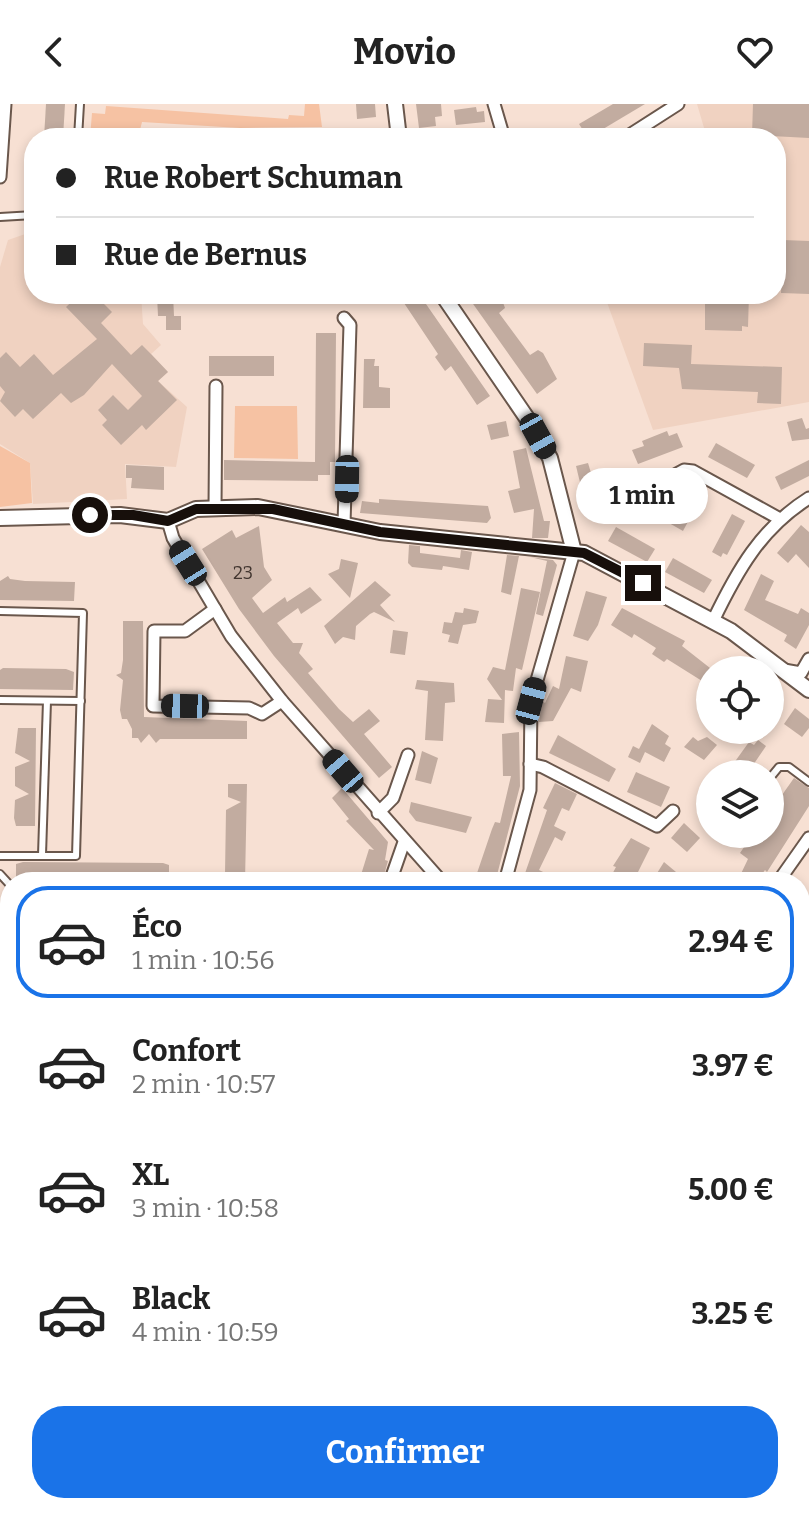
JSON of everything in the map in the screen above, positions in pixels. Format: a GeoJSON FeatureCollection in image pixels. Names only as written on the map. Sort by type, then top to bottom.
{"type":"FeatureCollection","features":[{"type":"Feature","properties":{"kind":"street"},"geometry":{"type":"LineString","coordinates":[[0,177],[5,104]]}},
{"type":"Feature","properties":{"kind":"street"},"geometry":{"type":"LineString","coordinates":[[395,104],[398,128]]}},
{"type":"Feature","properties":{"kind":"street"},"geometry":{"type":"LineString","coordinates":[[494,104],[501,128]]}},
{"type":"Feature","properties":{"kind":"street"},"geometry":{"type":"LineString","coordinates":[[641,128],[678,104]]}},
{"type":"Feature","properties":{"kind":"street"},"geometry":{"type":"LineString","coordinates":[[449,304],[533,427],[550,458],[574,552],[531,701],[528,801],[508,872]]}},
{"type":"Feature","properties":{"kind":"street"},"geometry":{"type":"LineString","coordinates":[[344,318],[350,325],[344,524]]}},
{"type":"Feature","properties":{"kind":"street"},"geometry":{"type":"LineString","coordinates":[[215,507],[216,386]]}},
{"type":"Feature","properties":{"kind":"street"},"geometry":{"type":"LineString","coordinates":[[660,483],[689,469],[780,519]]}},
{"type":"Feature","properties":{"kind":"street"},"geometry":{"type":"LineString","coordinates":[[713,621],[751,551],[780,519],[809,498]]}},
{"type":"Feature","properties":{"kind":"street"},"geometry":{"type":"LineString","coordinates":[[0,518],[120,515],[168,521],[182,513],[215,507],[273,509],[380,532],[574,552],[596,558],[713,621],[804,682],[809,659]]}},
{"type":"Feature","properties":{"kind":"street"},"geometry":{"type":"LineString","coordinates":[[168,521],[173,538],[215,609],[282,701],[432,872]]}},
{"type":"Feature","properties":{"kind":"street"},"geometry":{"type":"LineString","coordinates":[[215,609],[185,631],[154,631],[153,706],[249,708],[262,714],[282,701]]}},
{"type":"Feature","properties":{"kind":"street"},"geometry":{"type":"LineString","coordinates":[[378,813],[393,798],[408,755]]}},
{"type":"Feature","properties":{"kind":"street"},"geometry":{"type":"LineString","coordinates":[[530,764],[543,767],[657,826],[673,811]]}},
{"type":"Feature","properties":{"kind":"street"},"geometry":{"type":"LineString","coordinates":[[785,872],[809,838]]}},
{"type":"Feature","properties":{"kind":"street"},"geometry":{"type":"LineString","coordinates":[[394,872],[404,842]]}},
{"type":"Feature","properties":{"kind":"lane"},"geometry":{"type":"LineString","coordinates":[[79,128],[80,104]]}},
{"type":"Feature","properties":{"kind":"lane"},"geometry":{"type":"LineString","coordinates":[[0,217],[24,216]]}},
{"type":"Feature","properties":{"kind":"lane"},"geometry":{"type":"LineString","coordinates":[[0,611],[83,613],[76,856],[0,856]]}},
{"type":"Feature","properties":{"kind":"lane"},"geometry":{"type":"LineString","coordinates":[[0,700],[81,701]]}},
{"type":"Feature","properties":{"kind":"lane"},"geometry":{"type":"LineString","coordinates":[[42,855],[47,701]]}},
{"type":"Feature","properties":{"kind":"lane"},"geometry":{"type":"LineString","coordinates":[[784,767],[789,767],[809,782]]}},
{"type":"Feature","properties":{"kind":"shaded area"},"geometry":{"type":"Polygon","coordinates":[[[305,104],[319,104],[322,127],[240,128],[142,122],[140,128],[91,128],[92,113],[105,114],[106,106],[288,119],[289,115],[304,116],[305,104]]]}},
{"type":"Feature","properties":{"kind":"shaded area"},"geometry":{"type":"Polygon","coordinates":[[[697,104],[809,104],[809,402],[653,430],[608,304],[786,304],[786,128],[704,128],[697,104]]]}},
{"type":"Feature","properties":{"kind":"shaded area"},"geometry":{"type":"Polygon","coordinates":[[[24,234],[24,304],[142,304],[143,324],[161,345],[151,354],[168,372],[158,381],[187,407],[176,467],[125,464],[127,499],[33,504],[30,463],[0,444],[0,267],[8,240],[24,234]]]}},
{"type":"Feature","properties":{"kind":"shaded area"},"geometry":{"type":"Polygon","coordinates":[[[235,406],[297,406],[298,459],[234,458],[235,406]]]}},
{"type":"Feature","properties":{"kind":"shaded area"},"geometry":{"type":"Polygon","coordinates":[[[0,446],[30,463],[32,503],[0,507],[0,446]]]}},
{"type":"Feature","properties":{"kind":"building"},"geometry":{"type":"Polygon","coordinates":[[[46,104],[65,104],[64,128],[45,128],[46,104]]]}},
{"type":"Feature","properties":{"kind":"building"},"geometry":{"type":"Polygon","coordinates":[[[356,104],[375,104],[376,117],[357,119],[356,104]]]}},
{"type":"Feature","properties":{"kind":"building"},"geometry":{"type":"Polygon","coordinates":[[[416,104],[441,104],[442,116],[435,117],[436,126],[419,128],[416,104]]]}},
{"type":"Feature","properties":{"kind":"building"},"geometry":{"type":"Polygon","coordinates":[[[613,104],[645,104],[605,128],[582,128],[579,124],[613,104]]]}},
{"type":"Feature","properties":{"kind":"building"},"geometry":{"type":"Polygon","coordinates":[[[753,104],[809,104],[809,138],[786,137],[786,128],[752,128],[753,104]]]}},
{"type":"Feature","properties":{"kind":"building"},"geometry":{"type":"Polygon","coordinates":[[[476,107],[477,112],[484,111],[485,122],[456,125],[454,110],[476,107]]]}},
{"type":"Feature","properties":{"kind":"building"},"geometry":{"type":"Polygon","coordinates":[[[786,240],[809,241],[809,294],[786,293],[786,240]]]}},
{"type":"Feature","properties":{"kind":"building"},"geometry":{"type":"Polygon","coordinates":[[[69,304],[104,304],[112,312],[101,323],[131,355],[142,345],[168,372],[158,381],[177,400],[146,430],[142,425],[121,445],[102,425],[107,420],[98,410],[113,395],[128,410],[142,396],[112,364],[84,395],[71,403],[61,393],[33,419],[23,409],[15,417],[0,401],[5,392],[0,386],[0,358],[6,352],[20,367],[34,354],[53,375],[97,339],[66,307],[69,304]]]}},
{"type":"Feature","properties":{"kind":"building"},"geometry":{"type":"Polygon","coordinates":[[[157,304],[173,304],[174,316],[181,316],[181,330],[166,330],[166,316],[158,316],[157,304]]]}},
{"type":"Feature","properties":{"kind":"building"},"geometry":{"type":"Polygon","coordinates":[[[405,304],[426,304],[490,396],[477,405],[451,366],[445,371],[435,357],[438,354],[405,304]]]}},
{"type":"Feature","properties":{"kind":"building"},"geometry":{"type":"Polygon","coordinates":[[[473,304],[504,304],[505,308],[499,313],[530,355],[538,350],[543,353],[557,379],[537,394],[473,304]]]}},
{"type":"Feature","properties":{"kind":"building"},"geometry":{"type":"Polygon","coordinates":[[[705,304],[749,304],[748,327],[742,326],[742,331],[705,330],[705,304]]]}},
{"type":"Feature","properties":{"kind":"building"},"geometry":{"type":"Polygon","coordinates":[[[316,333],[336,333],[335,462],[330,462],[330,475],[318,475],[318,481],[224,480],[224,460],[315,462],[316,333]]]}},
{"type":"Feature","properties":{"kind":"building"},"geometry":{"type":"Polygon","coordinates":[[[644,343],[692,345],[691,364],[782,367],[781,404],[757,403],[758,392],[682,389],[679,368],[643,366],[644,343]]]}},
{"type":"Feature","properties":{"kind":"building"},"geometry":{"type":"Polygon","coordinates":[[[209,356],[274,356],[274,376],[209,376],[209,356]]]}},
{"type":"Feature","properties":{"kind":"building"},"geometry":{"type":"Polygon","coordinates":[[[364,359],[375,359],[374,366],[379,366],[379,387],[390,388],[390,408],[363,408],[364,359]]]}},
{"type":"Feature","properties":{"kind":"building"},"geometry":{"type":"Polygon","coordinates":[[[802,418],[806,429],[809,428],[809,439],[792,441],[787,422],[802,418]]]}},
{"type":"Feature","properties":{"kind":"building"},"geometry":{"type":"Polygon","coordinates":[[[506,421],[509,436],[491,440],[487,425],[506,421]]]}},
{"type":"Feature","properties":{"kind":"building"},"geometry":{"type":"Polygon","coordinates":[[[667,431],[669,436],[677,433],[683,447],[638,464],[632,450],[644,446],[642,441],[667,431]]]}},
{"type":"Feature","properties":{"kind":"building"},"geometry":{"type":"Polygon","coordinates":[[[716,443],[755,465],[747,478],[708,457],[716,443]]]}},
{"type":"Feature","properties":{"kind":"building"},"geometry":{"type":"Polygon","coordinates":[[[526,448],[544,521],[550,521],[548,538],[532,538],[534,509],[514,513],[508,491],[520,488],[513,451],[526,448]]]}},
{"type":"Feature","properties":{"kind":"building"},"geometry":{"type":"Polygon","coordinates":[[[809,460],[809,476],[781,490],[775,477],[809,460]]]}},
{"type":"Feature","properties":{"kind":"building"},"geometry":{"type":"Polygon","coordinates":[[[588,463],[603,512],[588,515],[576,466],[588,463]]]}},
{"type":"Feature","properties":{"kind":"building"},"geometry":{"type":"Polygon","coordinates":[[[126,465],[164,467],[164,490],[131,488],[132,478],[126,478],[126,465]]]}},
{"type":"Feature","properties":{"kind":"building"},"geometry":{"type":"Polygon","coordinates":[[[645,482],[650,496],[629,504],[624,490],[645,482]]]}},
{"type":"Feature","properties":{"kind":"building"},"geometry":{"type":"Polygon","coordinates":[[[688,489],[701,497],[683,531],[669,523],[688,489]]]}},
{"type":"Feature","properties":{"kind":"building"},"geometry":{"type":"Polygon","coordinates":[[[379,499],[488,506],[491,518],[487,523],[360,513],[362,501],[379,503],[379,499]]]}},
{"type":"Feature","properties":{"kind":"building"},"geometry":{"type":"Polygon","coordinates":[[[732,514],[745,521],[727,555],[723,553],[721,557],[712,552],[732,514]]]}},
{"type":"Feature","properties":{"kind":"building"},"geometry":{"type":"Polygon","coordinates":[[[801,525],[809,532],[809,568],[796,554],[788,563],[777,553],[801,525]]]}},
{"type":"Feature","properties":{"kind":"building"},"geometry":{"type":"Polygon","coordinates":[[[259,526],[264,567],[272,580],[252,598],[263,613],[285,597],[287,602],[310,587],[322,600],[301,614],[298,608],[277,623],[293,643],[303,643],[299,653],[313,669],[308,673],[339,709],[353,722],[369,709],[380,721],[364,734],[392,767],[379,778],[274,656],[239,609],[202,549],[232,530],[236,538],[259,526]]]}},
{"type":"Feature","properties":{"kind":"building"},"geometry":{"type":"Polygon","coordinates":[[[616,527],[655,549],[647,562],[608,541],[616,527]]]}},
{"type":"Feature","properties":{"kind":"building"},"geometry":{"type":"Polygon","coordinates":[[[409,545],[420,546],[420,553],[460,558],[461,550],[472,552],[469,570],[443,566],[442,570],[412,567],[408,563],[409,545]]]}},
{"type":"Feature","properties":{"kind":"building"},"geometry":{"type":"Polygon","coordinates":[[[507,555],[519,556],[511,595],[501,592],[507,555]]]}},
{"type":"Feature","properties":{"kind":"building"},"geometry":{"type":"Polygon","coordinates":[[[530,557],[553,560],[557,565],[543,616],[536,614],[547,561],[530,557]]]}},
{"type":"Feature","properties":{"kind":"building"},"geometry":{"type":"Polygon","coordinates":[[[673,558],[712,580],[704,593],[665,572],[673,558]]]}},
{"type":"Feature","properties":{"kind":"building"},"geometry":{"type":"Polygon","coordinates":[[[341,559],[358,563],[350,598],[328,574],[339,569],[341,559]]]}},
{"type":"Feature","properties":{"kind":"building"},"geometry":{"type":"Polygon","coordinates":[[[761,574],[774,581],[765,600],[798,614],[801,608],[809,613],[809,625],[796,649],[784,641],[787,635],[744,610],[761,574]]]}},
{"type":"Feature","properties":{"kind":"building"},"geometry":{"type":"Polygon","coordinates":[[[8,576],[25,581],[75,582],[74,601],[0,600],[0,581],[8,576]]]}},
{"type":"Feature","properties":{"kind":"building"},"geometry":{"type":"Polygon","coordinates":[[[375,581],[391,595],[380,605],[395,622],[374,612],[356,626],[355,640],[343,637],[335,644],[324,626],[375,581]]]}},
{"type":"Feature","properties":{"kind":"building"},"geometry":{"type":"Polygon","coordinates":[[[521,588],[540,592],[522,670],[516,668],[513,691],[505,690],[504,723],[485,722],[488,699],[502,700],[487,679],[493,667],[505,670],[521,588]]]}},
{"type":"Feature","properties":{"kind":"building"},"geometry":{"type":"Polygon","coordinates":[[[586,591],[607,597],[598,625],[588,641],[573,636],[586,591]]]}},
{"type":"Feature","properties":{"kind":"building"},"geometry":{"type":"Polygon","coordinates":[[[464,608],[479,611],[476,623],[463,625],[458,644],[448,642],[450,635],[442,633],[444,622],[452,623],[455,612],[463,613],[464,608]]]}},
{"type":"Feature","properties":{"kind":"building"},"geometry":{"type":"Polygon","coordinates":[[[622,608],[685,641],[682,646],[696,657],[696,677],[667,659],[664,662],[652,654],[656,648],[634,634],[632,638],[611,625],[622,608]]]}},
{"type":"Feature","properties":{"kind":"building"},"geometry":{"type":"Polygon","coordinates":[[[123,621],[143,621],[144,717],[247,721],[247,739],[160,739],[156,743],[149,734],[141,743],[138,738],[132,738],[132,729],[127,719],[122,719],[120,710],[123,680],[116,675],[121,673],[123,660],[123,621]]]}},
{"type":"Feature","properties":{"kind":"building"},"geometry":{"type":"Polygon","coordinates":[[[393,630],[408,632],[405,655],[390,653],[393,630]]]}},
{"type":"Feature","properties":{"kind":"building"},"geometry":{"type":"Polygon","coordinates":[[[566,656],[588,661],[581,692],[571,688],[553,721],[539,722],[542,701],[545,703],[553,686],[559,689],[566,656]]]}},
{"type":"Feature","properties":{"kind":"building"},"geometry":{"type":"Polygon","coordinates":[[[66,669],[74,672],[73,690],[0,689],[0,670],[66,669]]]}},
{"type":"Feature","properties":{"kind":"building"},"geometry":{"type":"Polygon","coordinates":[[[417,680],[454,683],[455,702],[445,703],[443,741],[425,740],[428,691],[415,689],[417,680]]]}},
{"type":"Feature","properties":{"kind":"building"},"geometry":{"type":"Polygon","coordinates":[[[795,708],[809,719],[809,728],[802,737],[784,724],[795,708]]]}},
{"type":"Feature","properties":{"kind":"building"},"geometry":{"type":"Polygon","coordinates":[[[652,724],[669,736],[665,744],[671,748],[664,762],[645,752],[640,763],[628,757],[633,746],[639,749],[652,724]]]}},
{"type":"Feature","properties":{"kind":"building"},"geometry":{"type":"Polygon","coordinates":[[[18,728],[36,728],[35,826],[16,826],[14,818],[15,800],[29,794],[15,786],[15,767],[30,761],[15,753],[18,728]]]}},
{"type":"Feature","properties":{"kind":"building"},"geometry":{"type":"Polygon","coordinates":[[[519,732],[520,786],[498,872],[478,872],[495,822],[500,823],[511,776],[503,776],[502,734],[519,732]]]}},
{"type":"Feature","properties":{"kind":"building"},"geometry":{"type":"Polygon","coordinates":[[[558,735],[616,769],[609,782],[549,753],[558,735]]]}},
{"type":"Feature","properties":{"kind":"building"},"geometry":{"type":"Polygon","coordinates":[[[693,737],[696,744],[717,745],[704,760],[684,747],[693,737]]]}},
{"type":"Feature","properties":{"kind":"building"},"geometry":{"type":"Polygon","coordinates":[[[748,744],[766,746],[756,760],[736,760],[748,744]]]}},
{"type":"Feature","properties":{"kind":"building"},"geometry":{"type":"Polygon","coordinates":[[[422,751],[438,758],[431,784],[415,780],[422,751]]]}},
{"type":"Feature","properties":{"kind":"building"},"geometry":{"type":"Polygon","coordinates":[[[636,772],[670,787],[661,807],[627,792],[636,772]]]}},
{"type":"Feature","properties":{"kind":"building"},"geometry":{"type":"Polygon","coordinates":[[[794,778],[809,788],[809,806],[784,845],[784,792],[794,778]]]}},
{"type":"Feature","properties":{"kind":"building"},"geometry":{"type":"Polygon","coordinates":[[[555,783],[577,794],[569,811],[562,808],[554,826],[566,832],[562,841],[555,837],[539,870],[543,872],[525,872],[547,810],[543,808],[555,783]]]}},
{"type":"Feature","properties":{"kind":"building"},"geometry":{"type":"Polygon","coordinates":[[[228,784],[247,784],[245,872],[225,872],[226,810],[241,802],[228,797],[228,784]]]}},
{"type":"Feature","properties":{"kind":"building"},"geometry":{"type":"Polygon","coordinates":[[[342,788],[388,842],[385,872],[362,872],[369,849],[374,850],[346,821],[349,819],[332,798],[342,788]]]}},
{"type":"Feature","properties":{"kind":"building"},"geometry":{"type":"Polygon","coordinates":[[[411,802],[472,817],[466,833],[416,821],[409,812],[411,802]]]}},
{"type":"Feature","properties":{"kind":"building"},"geometry":{"type":"Polygon","coordinates":[[[684,823],[696,834],[696,842],[687,852],[671,838],[684,823]]]}},
{"type":"Feature","properties":{"kind":"building"},"geometry":{"type":"Polygon","coordinates":[[[631,838],[650,848],[638,872],[613,872],[616,867],[613,866],[631,838]]]}},
{"type":"Feature","properties":{"kind":"building"},"geometry":{"type":"Polygon","coordinates":[[[743,848],[782,848],[767,872],[742,872],[748,859],[740,853],[743,848]]]}},
{"type":"Feature","properties":{"kind":"building"},"geometry":{"type":"Polygon","coordinates":[[[664,862],[676,872],[658,872],[664,862]]]}},
{"type":"Feature","properties":{"kind":"building"},"geometry":{"type":"Polygon","coordinates":[[[163,863],[169,865],[169,872],[16,872],[16,864],[163,863]]]}},
{"type":"Feature","properties":{"kind":"route"},"geometry":{"type":"LineString","coordinates":[[90,515],[133,515],[168,521],[196,509],[258,507],[380,532],[584,553],[643,583]]}}]}
